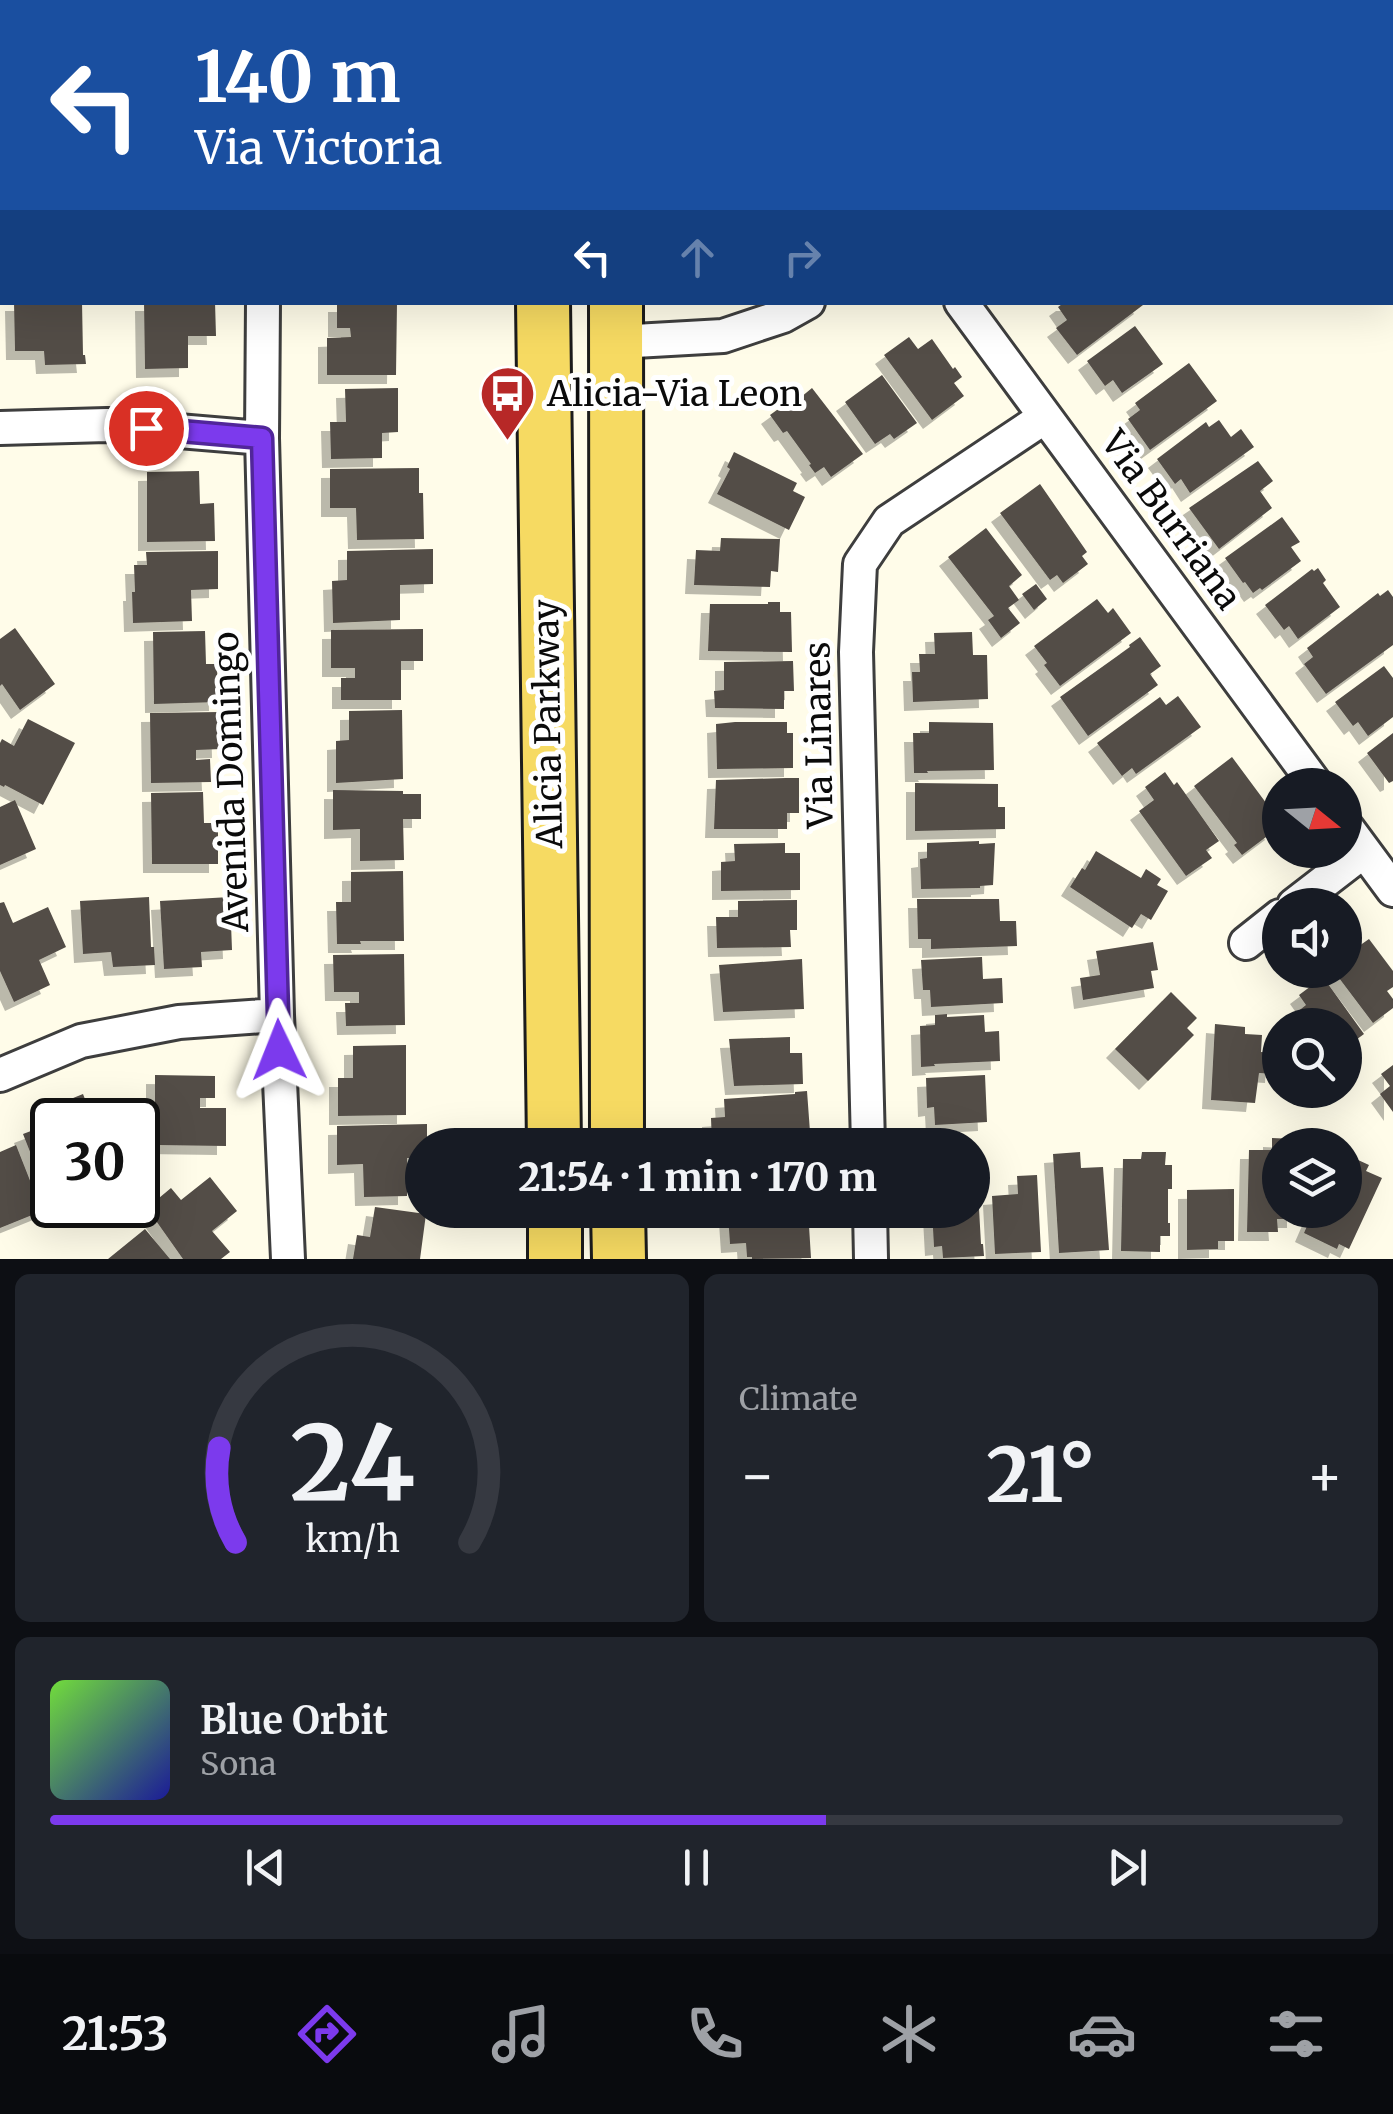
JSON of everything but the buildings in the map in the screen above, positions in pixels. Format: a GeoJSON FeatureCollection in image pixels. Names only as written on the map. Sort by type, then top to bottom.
{"type":"FeatureCollection","features":[{"type":"Feature","properties":{"kind":"main road"},"geometry":{"type":"LineString","coordinates":[[543,324],[616,322]]}},
{"type":"Feature","properties":{"kind":"main road","name":"Alicia Parkway"},"geometry":{"type":"LineString","coordinates":[[616,322],[617,1128]]}},
{"type":"Feature","properties":{"kind":"main road","name":"Alicia Parkway"},"geometry":{"type":"LineString","coordinates":[[543,324],[554,1128]]}},
{"type":"Feature","properties":{"kind":"main road"},"geometry":{"type":"LineString","coordinates":[[554,1228],[555,1259]]}},
{"type":"Feature","properties":{"kind":"main road"},"geometry":{"type":"LineString","coordinates":[[618,1228],[619,1259]]}},
{"type":"Feature","properties":{"kind":"street","name":"Avenida Domingo"},"geometry":{"type":"LineString","coordinates":[[263,305],[262,438],[288,1259]]}},
{"type":"Feature","properties":{"kind":"street"},"geometry":{"type":"LineString","coordinates":[[616,322],[723,336],[783,316],[803,305]]}},
{"type":"Feature","properties":{"kind":"street","name":"Via Burriana"},"geometry":{"type":"LineString","coordinates":[[963,305],[1303,768]]}},
{"type":"Feature","properties":{"kind":"street","name":"Via Linares"},"geometry":{"type":"LineString","coordinates":[[868,1128],[856,652],[860,564],[888,521],[1045,417]]}},
{"type":"Feature","properties":{"kind":"street"},"geometry":{"type":"LineString","coordinates":[[0,428],[107,425],[262,438]]}},
{"type":"Feature","properties":{"kind":"street"},"geometry":{"type":"LineString","coordinates":[[1362,849],[1393,890]]}},
{"type":"Feature","properties":{"kind":"street"},"geometry":{"type":"LineString","coordinates":[[1309,888],[1327,868]]}},
{"type":"Feature","properties":{"kind":"street"},"geometry":{"type":"LineString","coordinates":[[1246,942],[1262,930]]}},
{"type":"Feature","properties":{"kind":"street"},"geometry":{"type":"LineString","coordinates":[[0,1075],[82,1041],[179,1022],[278,1015]]}},
{"type":"Feature","properties":{"kind":"street"},"geometry":{"type":"LineString","coordinates":[[870,1228],[871,1259]]}},
{"type":"Feature","properties":{"kind":"place","name":"Alicia-Via Leon"},"geometry":{"type":"Point","coordinates":[508,443]}},
{"type":"Feature","properties":{"kind":"route"},"geometry":{"type":"LineString","coordinates":[[146,428],[262,438],[279,1050]]}}]}
